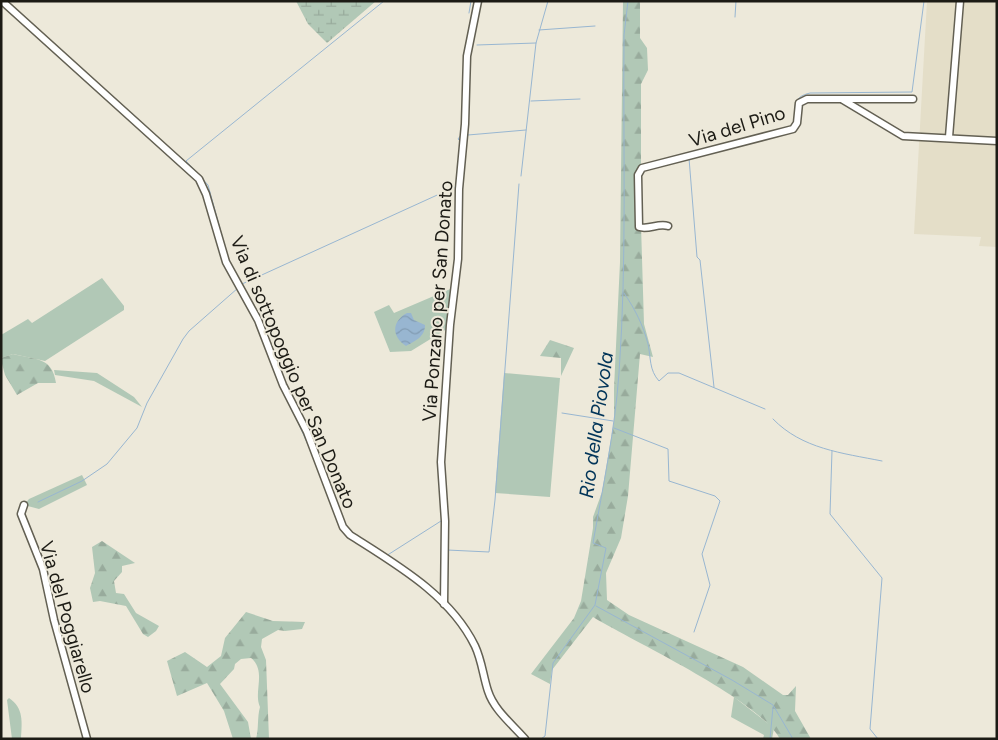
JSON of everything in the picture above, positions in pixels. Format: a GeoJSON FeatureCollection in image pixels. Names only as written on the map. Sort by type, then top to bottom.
{"type":"FeatureCollection","features":[{"type":"Feature","properties":{"kind":"street","name":"Via di sottopoggio per San Donato"},"geometry":{"type":"LineString","coordinates":[[2,1],[198,179],[206,194],[226,262],[258,320],[283,385],[307,432],[343,526],[350,536],[412,575],[444,604],[475,645],[488,690],[496,707],[525,739]]}},
{"type":"Feature","properties":{"kind":"street","name":"Via Ponzano per San Donato"},"geometry":{"type":"LineString","coordinates":[[444,604],[445,521],[441,462],[450,325],[458,261],[460,189],[466,124],[466,56],[478,1]]}},
{"type":"Feature","properties":{"kind":"street"},"geometry":{"type":"LineString","coordinates":[[949,137],[960,1]]}},
{"type":"Feature","properties":{"kind":"street","name":"Via del Pino"},"geometry":{"type":"LineString","coordinates":[[668,226],[663,224],[645,228],[639,227],[638,175],[642,168],[793,128],[797,123],[799,103],[807,99],[913,99]]}},
{"type":"Feature","properties":{"kind":"street"},"geometry":{"type":"LineString","coordinates":[[840,99],[903,136],[997,141]]}},
{"type":"Feature","properties":{"kind":"street","name":"Via del Poggiarello"},"geometry":{"type":"LineString","coordinates":[[24,505],[21,514],[43,569],[54,620],[87,739]]}},
{"type":"Feature","properties":{"kind":"shaded area"},"geometry":{"type":"Polygon","coordinates":[[[927,1],[997,1],[997,247],[979,246],[981,237],[914,234],[927,1]]]}},
{"type":"Feature","properties":{"kind":"green space"},"geometry":{"type":"Polygon","coordinates":[[[296,1],[376,1],[327,43],[308,24],[296,1]]]}},
{"type":"Feature","properties":{"kind":"green space"},"geometry":{"type":"Polygon","coordinates":[[[623,1],[640,1],[640,38],[647,48],[648,70],[641,84],[641,225],[644,324],[653,357],[640,354],[628,496],[621,538],[606,573],[607,600],[629,615],[743,667],[783,695],[788,695],[796,686],[795,711],[811,739],[780,739],[767,723],[723,690],[593,617],[552,670],[550,684],[531,674],[574,618],[581,601],[593,528],[593,517],[602,492],[614,421],[620,262],[623,1]]]}},
{"type":"Feature","properties":{"kind":"green space"},"geometry":{"type":"Polygon","coordinates":[[[102,278],[124,306],[124,310],[45,361],[13,354],[1,358],[1,335],[28,319],[32,323],[102,278]]]}},
{"type":"Feature","properties":{"kind":"green space"},"geometry":{"type":"Polygon","coordinates":[[[455,287],[450,327],[411,351],[390,352],[374,312],[389,305],[394,313],[455,287]]]}},
{"type":"Feature","properties":{"kind":"green space"},"geometry":{"type":"Polygon","coordinates":[[[550,340],[574,348],[561,376],[561,358],[540,356],[550,340]]]}},
{"type":"Feature","properties":{"kind":"green space"},"geometry":{"type":"Polygon","coordinates":[[[13,354],[35,359],[46,364],[51,368],[56,383],[38,383],[17,395],[5,375],[1,360],[1,358],[13,354]]]}},
{"type":"Feature","properties":{"kind":"green space"},"geometry":{"type":"Polygon","coordinates":[[[54,370],[97,373],[134,397],[142,407],[94,381],[55,375],[54,370]]]}},
{"type":"Feature","properties":{"kind":"green space"},"geometry":{"type":"Polygon","coordinates":[[[504,373],[560,378],[550,497],[495,493],[504,373]]]}},
{"type":"Feature","properties":{"kind":"green space"},"geometry":{"type":"Polygon","coordinates":[[[82,475],[87,485],[39,509],[24,505],[29,499],[82,475]]]}},
{"type":"Feature","properties":{"kind":"green space"},"geometry":{"type":"Polygon","coordinates":[[[102,541],[135,563],[122,566],[122,572],[114,581],[116,593],[124,594],[136,613],[159,626],[148,637],[143,634],[126,606],[100,601],[93,602],[90,588],[95,573],[92,547],[102,541]]]}},
{"type":"Feature","properties":{"kind":"green space"},"geometry":{"type":"Polygon","coordinates":[[[246,612],[273,621],[305,622],[302,629],[278,630],[262,639],[261,647],[266,660],[269,739],[256,739],[260,707],[258,701],[259,675],[256,663],[251,658],[241,659],[235,664],[234,669],[220,684],[248,722],[251,739],[233,739],[224,711],[207,683],[177,696],[167,661],[185,652],[207,667],[221,656],[225,638],[246,612]]]}},
{"type":"Feature","properties":{"kind":"green space"},"geometry":{"type":"Polygon","coordinates":[[[734,697],[774,728],[772,739],[763,739],[764,735],[731,717],[734,697]]]}},
{"type":"Feature","properties":{"kind":"green space"},"geometry":{"type":"Polygon","coordinates":[[[9,698],[20,711],[22,721],[21,739],[12,739],[7,700],[9,698]]]}},
{"type":"Feature","properties":{"kind":"water"},"geometry":{"type":"Polygon","coordinates":[[[407,313],[411,313],[414,320],[425,325],[425,329],[421,336],[406,346],[398,338],[395,329],[398,320],[407,313]]]}},
{"type":"Feature","properties":{"kind":"waterway"},"geometry":{"type":"LineString","coordinates":[[222,236],[208,185],[186,161],[384,1]]}},
{"type":"Feature","properties":{"kind":"waterway"},"geometry":{"type":"LineString","coordinates":[[469,13],[471,1]]}},
{"type":"Feature","properties":{"kind":"waterway"},"geometry":{"type":"LineString","coordinates":[[521,176],[536,43],[548,1]]}},
{"type":"Feature","properties":{"kind":"waterway","name":"Rio della Piovola"},"geometry":{"type":"LineString","coordinates":[[541,739],[545,736],[553,663],[595,605],[606,548],[593,543],[612,437],[619,373],[624,247],[624,35],[628,1]]}},
{"type":"Feature","properties":{"kind":"waterway"},"geometry":{"type":"LineString","coordinates":[[735,17],[736,1]]}},
{"type":"Feature","properties":{"kind":"waterway"},"geometry":{"type":"LineString","coordinates":[[795,108],[796,102],[804,95],[810,93],[912,92],[924,1]]}},
{"type":"Feature","properties":{"kind":"waterway"},"geometry":{"type":"LineString","coordinates":[[539,30],[595,26]]}},
{"type":"Feature","properties":{"kind":"waterway"},"geometry":{"type":"LineString","coordinates":[[477,45],[536,43]]}},
{"type":"Feature","properties":{"kind":"waterway"},"geometry":{"type":"LineString","coordinates":[[531,101],[580,99]]}},
{"type":"Feature","properties":{"kind":"waterway"},"geometry":{"type":"LineString","coordinates":[[468,135],[526,130]]}},
{"type":"Feature","properties":{"kind":"waterway"},"geometry":{"type":"LineString","coordinates":[[461,135],[458,139],[461,142]]}},
{"type":"Feature","properties":{"kind":"waterway"},"geometry":{"type":"LineString","coordinates":[[689,158],[697,257],[700,260],[714,387]]}},
{"type":"Feature","properties":{"kind":"waterway"},"geometry":{"type":"LineString","coordinates":[[447,550],[489,552],[495,500],[519,184]]}},
{"type":"Feature","properties":{"kind":"waterway"},"geometry":{"type":"LineString","coordinates":[[242,284],[457,186]]}},
{"type":"Feature","properties":{"kind":"waterway"},"geometry":{"type":"LineString","coordinates":[[38,502],[82,481],[107,464],[137,428],[147,403],[183,339],[189,331],[238,288]]}},
{"type":"Feature","properties":{"kind":"waterway"},"geometry":{"type":"LineString","coordinates":[[624,293],[641,324],[648,344],[652,368],[659,381],[668,373],[679,373],[765,409]]}},
{"type":"Feature","properties":{"kind":"waterway"},"geometry":{"type":"LineString","coordinates":[[283,391],[293,413]]}},
{"type":"Feature","properties":{"kind":"waterway"},"geometry":{"type":"LineString","coordinates":[[562,413],[613,421]]}},
{"type":"Feature","properties":{"kind":"waterway"},"geometry":{"type":"LineString","coordinates":[[773,419],[784,429],[810,443],[838,452],[882,461]]}},
{"type":"Feature","properties":{"kind":"waterway"},"geometry":{"type":"LineString","coordinates":[[297,420],[313,456]]}},
{"type":"Feature","properties":{"kind":"waterway"},"geometry":{"type":"LineString","coordinates":[[614,428],[668,449],[669,481],[715,496],[720,501],[702,554],[710,585],[694,632]]}},
{"type":"Feature","properties":{"kind":"waterway"},"geometry":{"type":"LineString","coordinates":[[832,451],[830,514],[882,578],[870,729],[878,739]]}},
{"type":"Feature","properties":{"kind":"waterway"},"geometry":{"type":"LineString","coordinates":[[319,471],[330,502]]}},
{"type":"Feature","properties":{"kind":"waterway"},"geometry":{"type":"LineString","coordinates":[[386,556],[441,521]]}},
{"type":"Feature","properties":{"kind":"waterway","name":"Rio della Piovola"},"geometry":{"type":"LineString","coordinates":[[596,606],[732,680],[773,705],[793,739]]}},
{"type":"Feature","properties":{"kind":"waterway","name":"Rio della Piovola"},"geometry":{"type":"LineString","coordinates":[[770,739],[773,707]]}}]}
